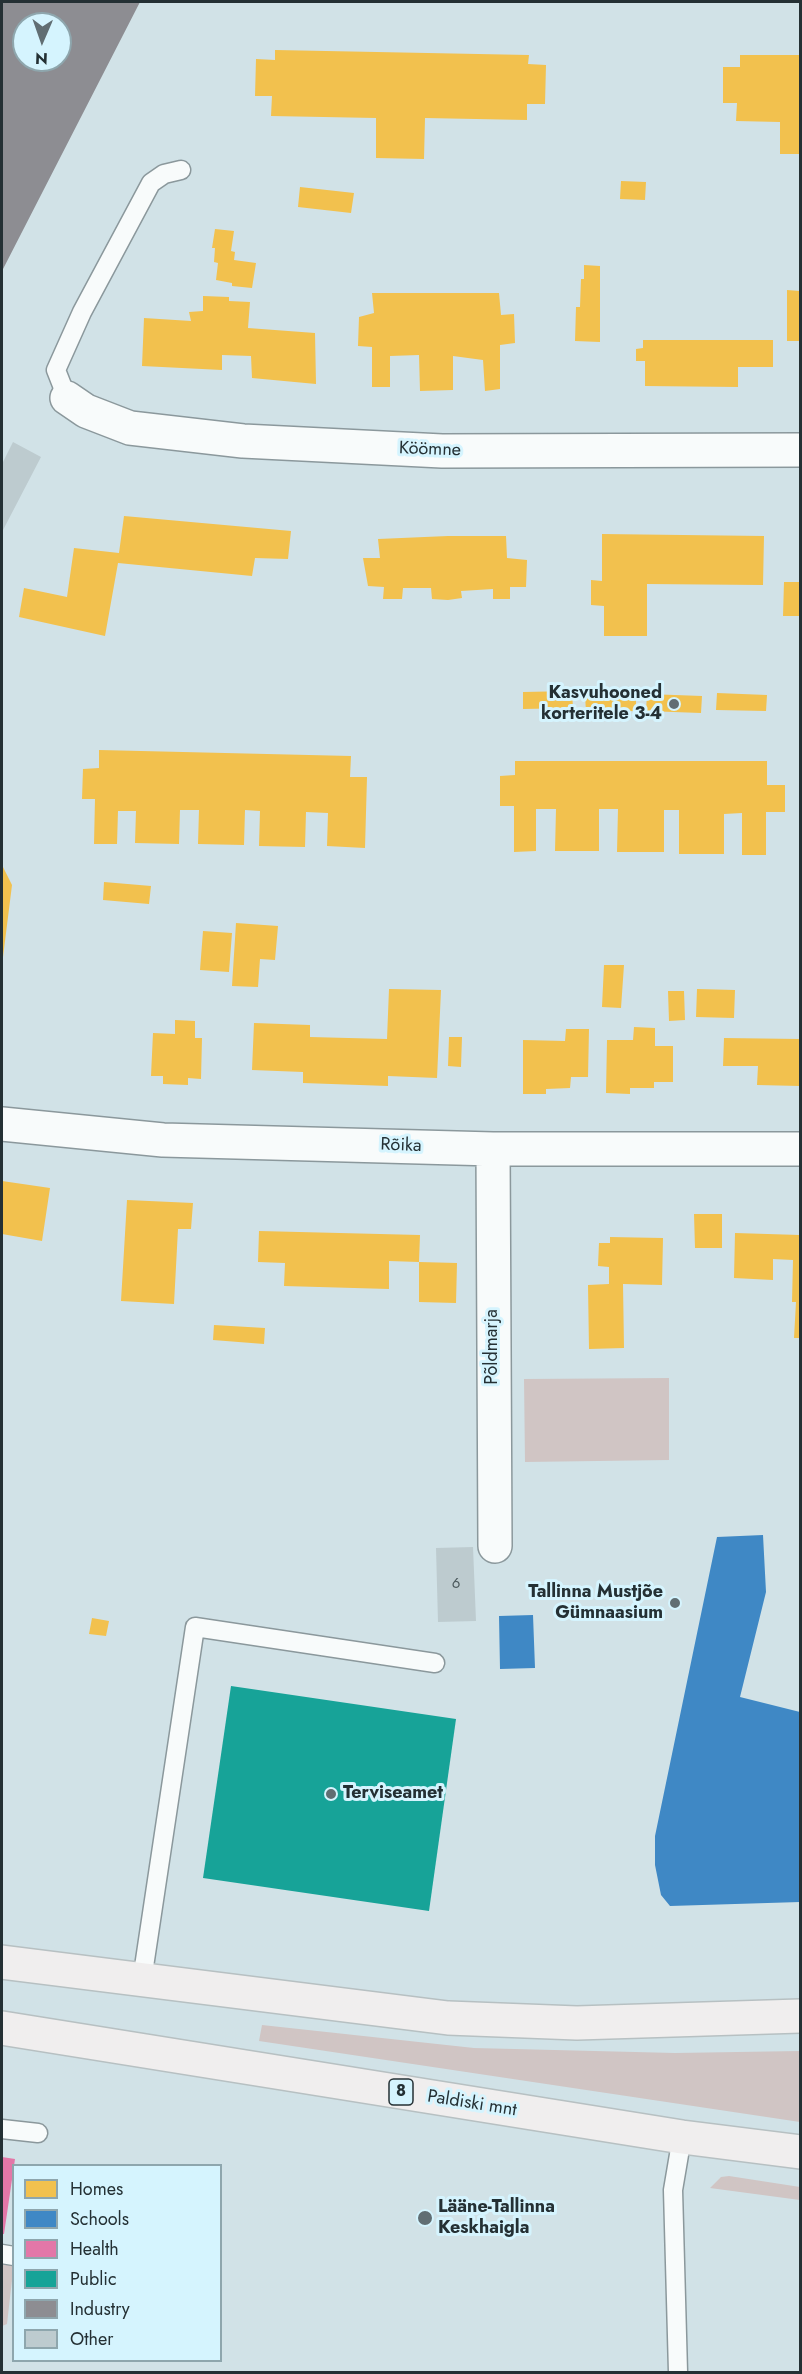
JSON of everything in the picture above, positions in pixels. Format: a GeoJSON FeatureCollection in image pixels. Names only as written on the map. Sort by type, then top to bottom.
{"type":"FeatureCollection","features":[{"type":"Feature","properties":{"kind":"main road"},"geometry":{"type":"LineString","coordinates":[[2,1962],[448,2018],[577,2023],[801,2016]]}},
{"type":"Feature","properties":{"kind":"main road","name":"Paldiski mnt"},"geometry":{"type":"LineString","coordinates":[[2,2028],[682,2137],[801,2152]]}},
{"type":"Feature","properties":{"kind":"street","name":"Köömne"},"geometry":{"type":"LineString","coordinates":[[67,398],[86,411],[130,428],[243,441],[442,451],[801,450]]}},
{"type":"Feature","properties":{"kind":"street","name":"Rõika"},"geometry":{"type":"LineString","coordinates":[[2,1124],[163,1140],[493,1149],[801,1149]]}},
{"type":"Feature","properties":{"kind":"street","name":"Põldmarja"},"geometry":{"type":"LineString","coordinates":[[493,1149],[495,1546]]}},
{"type":"Feature","properties":{"kind":"lane"},"geometry":{"type":"LineString","coordinates":[[67,398],[56,370],[81,312],[151,183],[164,174],[181,170]]}},
{"type":"Feature","properties":{"kind":"lane"},"geometry":{"type":"LineString","coordinates":[[142,1980],[195,1627],[435,1663]]}},
{"type":"Feature","properties":{"kind":"lane"},"geometry":{"type":"LineString","coordinates":[[2,2128],[38,2133]]}},
{"type":"Feature","properties":{"kind":"lane"},"geometry":{"type":"LineString","coordinates":[[678,2373],[674,2190],[682,2137]]}},
{"type":"Feature","properties":{"kind":"shaded area"},"geometry":{"type":"Polygon","coordinates":[[[669,1378],[669,1460],[525,1462],[524,1379],[669,1378]]]}},
{"type":"Feature","properties":{"kind":"shaded area"},"geometry":{"type":"Polygon","coordinates":[[[262,2025],[474,2048],[675,2053],[800,2051],[800,2122],[259,2041],[262,2025]]]}},
{"type":"Feature","properties":{"kind":"shaded area"},"geometry":{"type":"Polygon","coordinates":[[[729,2176],[800,2187],[800,2200],[710,2188],[721,2177],[729,2176]]]}},
{"type":"Feature","properties":{"kind":"shaded area"},"geometry":{"type":"Polygon","coordinates":[[[2,2260],[12,2262],[12,2280],[7,2324],[2,2326],[2,2260]]]}},
{"type":"Feature","properties":{"kind":"building: Homes"},"geometry":{"type":"Polygon","coordinates":[[[275,50],[529,55],[528,64],[546,65],[545,104],[527,104],[527,120],[425,118],[424,159],[376,158],[376,118],[271,116],[272,96],[255,96],[256,59],[275,60],[275,50]]]}},
{"type":"Feature","properties":{"kind":"building: Homes"},"geometry":{"type":"Polygon","coordinates":[[[740,55],[800,55],[800,154],[780,154],[780,122],[736,121],[737,103],[723,103],[723,67],[740,67],[740,55]]]}},
{"type":"Feature","properties":{"kind":"building: Homes"},"geometry":{"type":"Polygon","coordinates":[[[621,181],[646,182],[645,200],[620,199],[621,181]]]}},
{"type":"Feature","properties":{"kind":"building: Homes"},"geometry":{"type":"Polygon","coordinates":[[[300,187],[354,193],[351,213],[298,207],[300,187]]]}},
{"type":"Feature","properties":{"kind":"building: Homes"},"geometry":{"type":"Polygon","coordinates":[[[215,229],[234,231],[231,251],[235,252],[234,260],[256,263],[252,288],[232,286],[232,283],[216,280],[218,263],[214,262],[215,248],[212,248],[215,229]]]}},
{"type":"Feature","properties":{"kind":"building: Homes"},"geometry":{"type":"Polygon","coordinates":[[[584,265],[600,266],[600,342],[575,341],[576,307],[580,307],[584,265]]]}},
{"type":"Feature","properties":{"kind":"building: Homes"},"geometry":{"type":"Polygon","coordinates":[[[787,290],[800,291],[800,341],[787,341],[787,290]]]}},
{"type":"Feature","properties":{"kind":"building: Homes"},"geometry":{"type":"Polygon","coordinates":[[[372,293],[499,293],[501,315],[514,314],[515,343],[500,345],[500,389],[485,391],[483,360],[453,356],[453,390],[420,391],[419,355],[390,356],[390,387],[372,387],[372,347],[358,346],[359,317],[374,313],[372,293]]]}},
{"type":"Feature","properties":{"kind":"building: Homes"},"geometry":{"type":"Polygon","coordinates":[[[203,296],[229,297],[229,301],[250,302],[248,328],[315,333],[316,384],[252,378],[251,356],[222,355],[222,370],[142,366],[144,318],[191,321],[189,312],[203,311],[203,296]]]}},
{"type":"Feature","properties":{"kind":"building: Homes"},"geometry":{"type":"Polygon","coordinates":[[[643,340],[773,340],[773,367],[738,367],[738,387],[645,386],[645,361],[636,361],[636,349],[643,348],[643,340]]]}},
{"type":"Feature","properties":{"kind":"building: Homes"},"geometry":{"type":"Polygon","coordinates":[[[124,516],[291,531],[288,559],[255,558],[252,576],[118,563],[105,636],[19,617],[24,588],[67,597],[74,548],[119,553],[124,516]]]}},
{"type":"Feature","properties":{"kind":"building: Homes"},"geometry":{"type":"Polygon","coordinates":[[[602,534],[764,536],[763,585],[647,584],[647,636],[604,636],[604,606],[591,605],[591,580],[602,581],[602,534]]]}},
{"type":"Feature","properties":{"kind":"building: Homes"},"geometry":{"type":"Polygon","coordinates":[[[506,536],[507,558],[527,560],[526,587],[510,587],[510,599],[493,599],[493,589],[461,591],[462,598],[448,600],[432,599],[431,588],[403,588],[402,599],[383,599],[384,587],[368,586],[363,558],[380,558],[378,539],[506,536]]]}},
{"type":"Feature","properties":{"kind":"building: Homes"},"geometry":{"type":"Polygon","coordinates":[[[784,582],[800,582],[800,616],[783,616],[784,582]]]}},
{"type":"Feature","properties":{"kind":"building: Homes"},"geometry":{"type":"Polygon","coordinates":[[[572,691],[573,708],[523,709],[523,692],[572,691]]]}},
{"type":"Feature","properties":{"kind":"building: Homes"},"geometry":{"type":"Polygon","coordinates":[[[717,693],[767,695],[766,711],[716,710],[717,693]]]}},
{"type":"Feature","properties":{"kind":"building: Homes","name":"Kasvuhooned korteritele 3-4"},"geometry":{"type":"Polygon","coordinates":[[[647,694],[702,696],[701,713],[646,711],[647,694]]]}},
{"type":"Feature","properties":{"kind":"building: Homes"},"geometry":{"type":"Polygon","coordinates":[[[585,695],[636,695],[636,711],[586,712],[585,695]]]}},
{"type":"Feature","properties":{"kind":"building: Homes"},"geometry":{"type":"Polygon","coordinates":[[[99,750],[351,756],[350,777],[367,777],[365,848],[327,846],[328,813],[306,812],[305,847],[259,846],[260,811],[245,810],[244,845],[198,844],[199,810],[180,810],[179,844],[135,843],[136,811],[118,811],[117,844],[94,844],[95,799],[82,799],[83,769],[99,768],[99,750]]]}},
{"type":"Feature","properties":{"kind":"building: Homes"},"geometry":{"type":"Polygon","coordinates":[[[515,761],[767,761],[767,785],[785,785],[785,812],[766,812],[766,855],[742,855],[742,813],[724,814],[724,854],[679,854],[679,810],[664,810],[664,852],[617,852],[618,809],[599,809],[599,851],[555,851],[556,809],[536,809],[536,851],[514,852],[514,806],[500,806],[500,776],[515,775],[515,761]]]}},
{"type":"Feature","properties":{"kind":"building: Homes"},"geometry":{"type":"Polygon","coordinates":[[[2,865],[12,885],[3,957],[2,957],[2,865]]]}},
{"type":"Feature","properties":{"kind":"building: Homes"},"geometry":{"type":"Polygon","coordinates":[[[104,882],[151,886],[149,904],[103,900],[104,882]]]}},
{"type":"Feature","properties":{"kind":"building: Homes"},"geometry":{"type":"Polygon","coordinates":[[[236,923],[278,926],[275,960],[260,959],[258,987],[232,986],[236,923]]]}},
{"type":"Feature","properties":{"kind":"building: Homes"},"geometry":{"type":"Polygon","coordinates":[[[203,931],[232,933],[229,972],[200,970],[203,931]]]}},
{"type":"Feature","properties":{"kind":"building: Homes"},"geometry":{"type":"Polygon","coordinates":[[[604,965],[624,965],[621,1008],[602,1007],[604,965]]]}},
{"type":"Feature","properties":{"kind":"building: Homes"},"geometry":{"type":"Polygon","coordinates":[[[389,989],[441,990],[437,1078],[388,1076],[388,1086],[303,1083],[303,1072],[252,1070],[254,1023],[310,1025],[310,1037],[387,1039],[389,989]]]}},
{"type":"Feature","properties":{"kind":"building: Homes"},"geometry":{"type":"Polygon","coordinates":[[[697,989],[735,990],[734,1018],[696,1017],[697,989]]]}},
{"type":"Feature","properties":{"kind":"building: Homes"},"geometry":{"type":"Polygon","coordinates":[[[668,991],[684,991],[685,1020],[669,1021],[668,991]]]}},
{"type":"Feature","properties":{"kind":"building: Homes"},"geometry":{"type":"Polygon","coordinates":[[[175,1020],[195,1021],[195,1038],[202,1038],[201,1079],[188,1078],[188,1085],[163,1084],[163,1076],[151,1076],[153,1033],[175,1034],[175,1020]]]}},
{"type":"Feature","properties":{"kind":"building: Homes"},"geometry":{"type":"Polygon","coordinates":[[[634,1027],[655,1028],[655,1046],[673,1046],[673,1082],[654,1082],[654,1088],[630,1088],[630,1094],[606,1093],[607,1040],[633,1040],[634,1027]]]}},
{"type":"Feature","properties":{"kind":"building: Homes"},"geometry":{"type":"Polygon","coordinates":[[[566,1029],[589,1029],[588,1077],[571,1077],[570,1088],[546,1089],[546,1094],[523,1094],[523,1040],[565,1041],[566,1029]]]}},
{"type":"Feature","properties":{"kind":"building: Homes"},"geometry":{"type":"Polygon","coordinates":[[[449,1037],[462,1037],[461,1067],[448,1066],[449,1037]]]}},
{"type":"Feature","properties":{"kind":"building: Homes"},"geometry":{"type":"Polygon","coordinates":[[[724,1038],[800,1039],[800,1086],[757,1085],[758,1066],[723,1066],[724,1038]]]}},
{"type":"Feature","properties":{"kind":"building: Homes"},"geometry":{"type":"Polygon","coordinates":[[[2,1181],[50,1188],[42,1241],[2,1234],[2,1181]]]}},
{"type":"Feature","properties":{"kind":"building: Homes"},"geometry":{"type":"Polygon","coordinates":[[[127,1200],[193,1203],[191,1229],[178,1229],[174,1304],[121,1301],[127,1200]]]}},
{"type":"Feature","properties":{"kind":"building: Homes"},"geometry":{"type":"Polygon","coordinates":[[[694,1214],[722,1214],[722,1248],[695,1248],[694,1214]]]}},
{"type":"Feature","properties":{"kind":"building: Homes"},"geometry":{"type":"Polygon","coordinates":[[[259,1231],[420,1235],[419,1262],[389,1261],[389,1289],[284,1286],[285,1263],[258,1262],[259,1231]]]}},
{"type":"Feature","properties":{"kind":"building: Homes"},"geometry":{"type":"Polygon","coordinates":[[[735,1233],[800,1235],[800,1338],[794,1338],[796,1302],[792,1302],[793,1260],[773,1259],[773,1280],[734,1278],[735,1233]]]}},
{"type":"Feature","properties":{"kind":"building: Homes"},"geometry":{"type":"Polygon","coordinates":[[[610,1237],[663,1238],[662,1285],[623,1284],[624,1348],[589,1349],[588,1285],[609,1284],[609,1267],[598,1266],[599,1243],[610,1243],[610,1237]]]}},
{"type":"Feature","properties":{"kind":"building: Homes"},"geometry":{"type":"Polygon","coordinates":[[[419,1262],[457,1263],[456,1303],[419,1302],[419,1262]]]}},
{"type":"Feature","properties":{"kind":"building: Homes"},"geometry":{"type":"Polygon","coordinates":[[[214,1325],[265,1328],[264,1344],[213,1340],[214,1325]]]}},
{"type":"Feature","properties":{"kind":"building: Homes"},"geometry":{"type":"Polygon","coordinates":[[[92,1618],[109,1621],[106,1636],[89,1634],[92,1618]]]}},
{"type":"Feature","properties":{"kind":"building: Schools"},"geometry":{"type":"Polygon","coordinates":[[[763,1535],[766,1592],[740,1697],[800,1712],[800,1902],[670,1906],[661,1895],[655,1865],[655,1836],[717,1537],[763,1535]]]}},
{"type":"Feature","properties":{"kind":"building: Schools"},"geometry":{"type":"Polygon","coordinates":[[[533,1615],[535,1668],[500,1669],[499,1616],[533,1615]]]}},
{"type":"Feature","properties":{"kind":"building: Health"},"geometry":{"type":"Polygon","coordinates":[[[2,2157],[15,2159],[14,2164],[12,2164],[12,2179],[4,2234],[2,2234],[2,2157]]]}},
{"type":"Feature","properties":{"kind":"building: Public"},"geometry":{"type":"Polygon","coordinates":[[[231,1686],[456,1719],[429,1911],[203,1878],[231,1686]]]}},
{"type":"Feature","properties":{"kind":"building: Industry"},"geometry":{"type":"Polygon","coordinates":[[[2,2],[140,2],[2,271],[2,2]]]}},
{"type":"Feature","properties":{"kind":"building: Other"},"geometry":{"type":"Polygon","coordinates":[[[13,442],[41,457],[2,532],[2,464],[13,442]]]}},
{"type":"Feature","properties":{"kind":"building: Other"},"geometry":{"type":"Polygon","coordinates":[[[473,1547],[476,1621],[438,1622],[436,1548],[473,1547]]]}},
{"type":"Feature","properties":{"kind":"place","name":"Kasvuhooned korteritele 3-4"},"geometry":{"type":"Point","coordinates":[674,704]}},
{"type":"Feature","properties":{"kind":"place","name":"Tallinna Mustjõe Gümnaasium"},"geometry":{"type":"Point","coordinates":[675,1603]}},
{"type":"Feature","properties":{"kind":"place","name":"Terviseamet"},"geometry":{"type":"Point","coordinates":[331,1794]}},
{"type":"Feature","properties":{"kind":"place","name":"Lääne-Tallinna Keskhaigla"},"geometry":{"type":"Point","coordinates":[425,2218]}}]}
